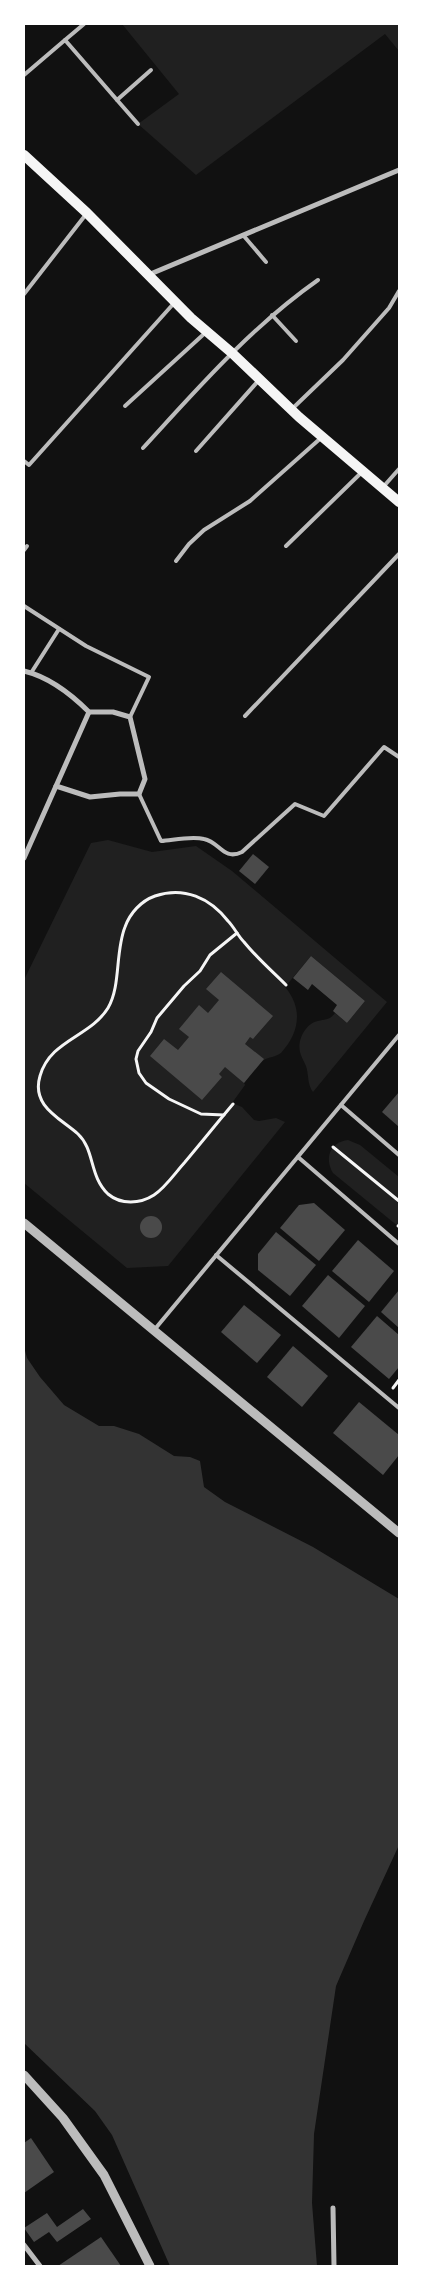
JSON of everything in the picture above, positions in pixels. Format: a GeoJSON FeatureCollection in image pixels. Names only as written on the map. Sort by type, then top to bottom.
{"type":"FeatureCollection","features":[{"type":"Feature","properties":{"kind":"main road"},"geometry":{"type":"LineString","coordinates":[[24,155],[87,214],[175,302],[232,353],[291,410],[399,502]]}},
{"type":"Feature","properties":{"kind":"street"},"geometry":{"type":"LineString","coordinates":[[148,275],[399,170]]}},
{"type":"Feature","properties":{"kind":"street"},"geometry":{"type":"LineString","coordinates":[[24,671],[71,694],[88,712],[113,712],[130,718],[145,779],[139,794],[90,797],[56,786]]}},
{"type":"Feature","properties":{"kind":"street"},"geometry":{"type":"LineString","coordinates":[[24,858],[88,712]]}},
{"type":"Feature","properties":{"kind":"street"},"geometry":{"type":"LineString","coordinates":[[24,1223],[399,1534]]}},
{"type":"Feature","properties":{"kind":"street"},"geometry":{"type":"LineString","coordinates":[[24,2075],[63,2118],[104,2175],[150,2266]]}},
{"type":"Feature","properties":{"kind":"street"},"geometry":{"type":"LineString","coordinates":[[333,2208],[334,2266]]}},
{"type":"Feature","properties":{"kind":"street"},"geometry":{"type":"LineString","coordinates":[[24,2245],[40,2266]]}},
{"type":"Feature","properties":{"kind":"lane"},"geometry":{"type":"LineString","coordinates":[[24,76],[84,24]]}},
{"type":"Feature","properties":{"kind":"lane"},"geometry":{"type":"LineString","coordinates":[[65,40],[138,124]]}},
{"type":"Feature","properties":{"kind":"lane"},"geometry":{"type":"LineString","coordinates":[[117,100],[151,70]]}},
{"type":"Feature","properties":{"kind":"lane"},"geometry":{"type":"LineString","coordinates":[[24,294],[87,214]]}},
{"type":"Feature","properties":{"kind":"lane"},"geometry":{"type":"LineString","coordinates":[[243,235],[266,262]]}},
{"type":"Feature","properties":{"kind":"lane"},"geometry":{"type":"LineString","coordinates":[[144,448],[232,353],[272,316],[318,280]]}},
{"type":"Feature","properties":{"kind":"lane"},"geometry":{"type":"LineString","coordinates":[[291,410],[343,360],[389,308],[399,290]]}},
{"type":"Feature","properties":{"kind":"lane"},"geometry":{"type":"LineString","coordinates":[[24,461],[28,465],[175,302]]}},
{"type":"Feature","properties":{"kind":"lane"},"geometry":{"type":"LineString","coordinates":[[272,316],[296,341]]}},
{"type":"Feature","properties":{"kind":"lane"},"geometry":{"type":"LineString","coordinates":[[124,406],[207,331]]}},
{"type":"Feature","properties":{"kind":"lane"},"geometry":{"type":"LineString","coordinates":[[196,451],[259,380]]}},
{"type":"Feature","properties":{"kind":"lane"},"geometry":{"type":"LineString","coordinates":[[176,561],[188,544],[204,530],[250,501],[322,437]]}},
{"type":"Feature","properties":{"kind":"lane"},"geometry":{"type":"LineString","coordinates":[[382,488],[399,469]]}},
{"type":"Feature","properties":{"kind":"lane"},"geometry":{"type":"LineString","coordinates":[[286,546],[362,472]]}},
{"type":"Feature","properties":{"kind":"lane"},"geometry":{"type":"LineString","coordinates":[[245,716],[399,554]]}},
{"type":"Feature","properties":{"kind":"lane"},"geometry":{"type":"LineString","coordinates":[[24,606],[86,646],[149,676],[130,718]]}},
{"type":"Feature","properties":{"kind":"lane"},"geometry":{"type":"LineString","coordinates":[[31,673],[59,629]]}},
{"type":"Feature","properties":{"kind":"lane"},"geometry":{"type":"LineString","coordinates":[[139,794],[161,841],[205,839],[228,854],[235,855],[242,852],[295,804],[324,816],[384,747],[399,757]]}},
{"type":"Feature","properties":{"kind":"lane"},"geometry":{"type":"LineString","coordinates":[[154,1330],[399,1035]]}},
{"type":"Feature","properties":{"kind":"lane"},"geometry":{"type":"LineString","coordinates":[[341,1105],[399,1155]]}},
{"type":"Feature","properties":{"kind":"lane"},"geometry":{"type":"LineString","coordinates":[[298,1157],[399,1244]]}},
{"type":"Feature","properties":{"kind":"lane"},"geometry":{"type":"LineString","coordinates":[[216,1255],[399,1408]]}},
{"type":"Feature","properties":{"kind":"path"},"geometry":{"type":"LineString","coordinates":[[233,1104],[171,1179],[154,1195],[132,1202],[120,1200],[109,1195],[98,1183],[82,1139],[46,1109],[39,1094],[39,1078],[44,1063],[54,1051],[98,1020],[108,1007],[113,994],[119,941],[126,923],[147,898],[179,891],[198,896],[215,905],[255,956],[286,985]]}},
{"type":"Feature","properties":{"kind":"path"},"geometry":{"type":"LineString","coordinates":[[224,1115],[201,1114],[169,1099],[142,1079],[136,1066],[136,1059],[138,1051],[152,1032],[157,1018],[184,986],[200,971],[210,955],[237,933]]}},
{"type":"Feature","properties":{"kind":"path"},"geometry":{"type":"LineString","coordinates":[[333,1147],[399,1201]]}},
{"type":"Feature","properties":{"kind":"path"},"geometry":{"type":"LineString","coordinates":[[392,1388],[399,1380]]}},
{"type":"Feature","properties":{"kind":"shaded area"},"geometry":{"type":"Polygon","coordinates":[[[122,24],[399,24],[399,51],[385,34],[196,175],[138,124],[179,94],[122,24]]]}},
{"type":"Feature","properties":{"kind":"shaded area"},"geometry":{"type":"Polygon","coordinates":[[[108,840],[152,852],[196,846],[232,871],[387,1002],[313,1092],[299,1047],[303,1033],[314,1022],[330,1018],[335,1013],[347,1023],[365,1001],[311,956],[285,987],[295,1003],[297,1012],[297,1020],[292,1037],[281,1053],[266,1059],[258,1065],[232,1103],[242,1107],[254,1120],[276,1118],[285,1122],[168,1266],[127,1268],[24,1183],[24,980],[91,843],[108,840]]]}},
{"type":"Feature","properties":{"kind":"shaded area"},"geometry":{"type":"Polygon","coordinates":[[[348,1140],[360,1145],[399,1177],[399,1227],[333,1173],[329,1162],[330,1152],[337,1144],[348,1140]]]}},
{"type":"Feature","properties":{"kind":"shaded area"},"geometry":{"type":"Polygon","coordinates":[[[24,1347],[27,1358],[40,1377],[64,1405],[99,1426],[114,1426],[139,1434],[174,1456],[190,1457],[200,1461],[204,1487],[225,1502],[313,1547],[399,1599],[399,1845],[336,1986],[314,2134],[312,2203],[317,2266],[170,2266],[112,2135],[95,2111],[24,2043],[24,1347]]]}},
{"type":"Feature","properties":{"kind":"building"},"geometry":{"type":"Polygon","coordinates":[[[253,854],[269,867],[255,884],[239,871],[253,854]]]}},
{"type":"Feature","properties":{"kind":"building"},"geometry":{"type":"Polygon","coordinates":[[[311,956],[365,1001],[347,1023],[333,1011],[337,1005],[312,984],[308,990],[293,978],[311,956]]]}},
{"type":"Feature","properties":{"kind":"building"},"geometry":{"type":"Polygon","coordinates":[[[221,972],[273,1016],[253,1039],[250,1037],[245,1044],[264,1059],[244,1083],[225,1067],[219,1074],[222,1077],[202,1100],[150,1056],[164,1039],[178,1050],[189,1037],[179,1029],[199,1005],[208,1013],[219,1000],[206,989],[221,972]]]}},
{"type":"Feature","properties":{"kind":"building"},"geometry":{"type":"Polygon","coordinates":[[[399,1092],[399,1127],[382,1112],[399,1092]]]}},
{"type":"Feature","properties":{"kind":"building"},"geometry":{"type":"Polygon","coordinates":[[[314,1203],[345,1230],[319,1261],[280,1228],[299,1205],[314,1203]]]}},
{"type":"Feature","properties":{"kind":"building"},"geometry":{"type":"Polygon","coordinates":[[[147,1216],[155,1216],[162,1223],[162,1231],[155,1238],[147,1238],[140,1231],[140,1223],[147,1216]]]}},
{"type":"Feature","properties":{"kind":"building"},"geometry":{"type":"Polygon","coordinates":[[[276,1232],[316,1265],[290,1296],[258,1270],[258,1254],[276,1232]]]}},
{"type":"Feature","properties":{"kind":"building"},"geometry":{"type":"Polygon","coordinates":[[[358,1240],[394,1271],[369,1302],[332,1271],[358,1240]]]}},
{"type":"Feature","properties":{"kind":"building"},"geometry":{"type":"Polygon","coordinates":[[[328,1275],[365,1306],[339,1338],[302,1306],[328,1275]]]}},
{"type":"Feature","properties":{"kind":"building"},"geometry":{"type":"Polygon","coordinates":[[[399,1290],[399,1328],[381,1312],[399,1290]]]}},
{"type":"Feature","properties":{"kind":"building"},"geometry":{"type":"Polygon","coordinates":[[[244,1305],[281,1335],[257,1363],[221,1332],[244,1305]]]}},
{"type":"Feature","properties":{"kind":"building"},"geometry":{"type":"Polygon","coordinates":[[[377,1316],[399,1335],[399,1367],[389,1379],[351,1347],[377,1316]]]}},
{"type":"Feature","properties":{"kind":"building"},"geometry":{"type":"Polygon","coordinates":[[[293,1346],[328,1376],[302,1407],[267,1377],[293,1346]]]}},
{"type":"Feature","properties":{"kind":"building"},"geometry":{"type":"Polygon","coordinates":[[[359,1402],[399,1435],[399,1455],[383,1475],[333,1433],[359,1402]]]}},
{"type":"Feature","properties":{"kind":"building"},"geometry":{"type":"Polygon","coordinates":[[[31,2138],[54,2172],[24,2193],[24,2143],[31,2138]]]}},
{"type":"Feature","properties":{"kind":"building"},"geometry":{"type":"Polygon","coordinates":[[[83,2209],[91,2219],[57,2242],[49,2232],[34,2242],[24,2228],[47,2213],[57,2227],[83,2209]]]}},
{"type":"Feature","properties":{"kind":"building"},"geometry":{"type":"Polygon","coordinates":[[[101,2237],[121,2266],[58,2266],[101,2237]]]}}]}
